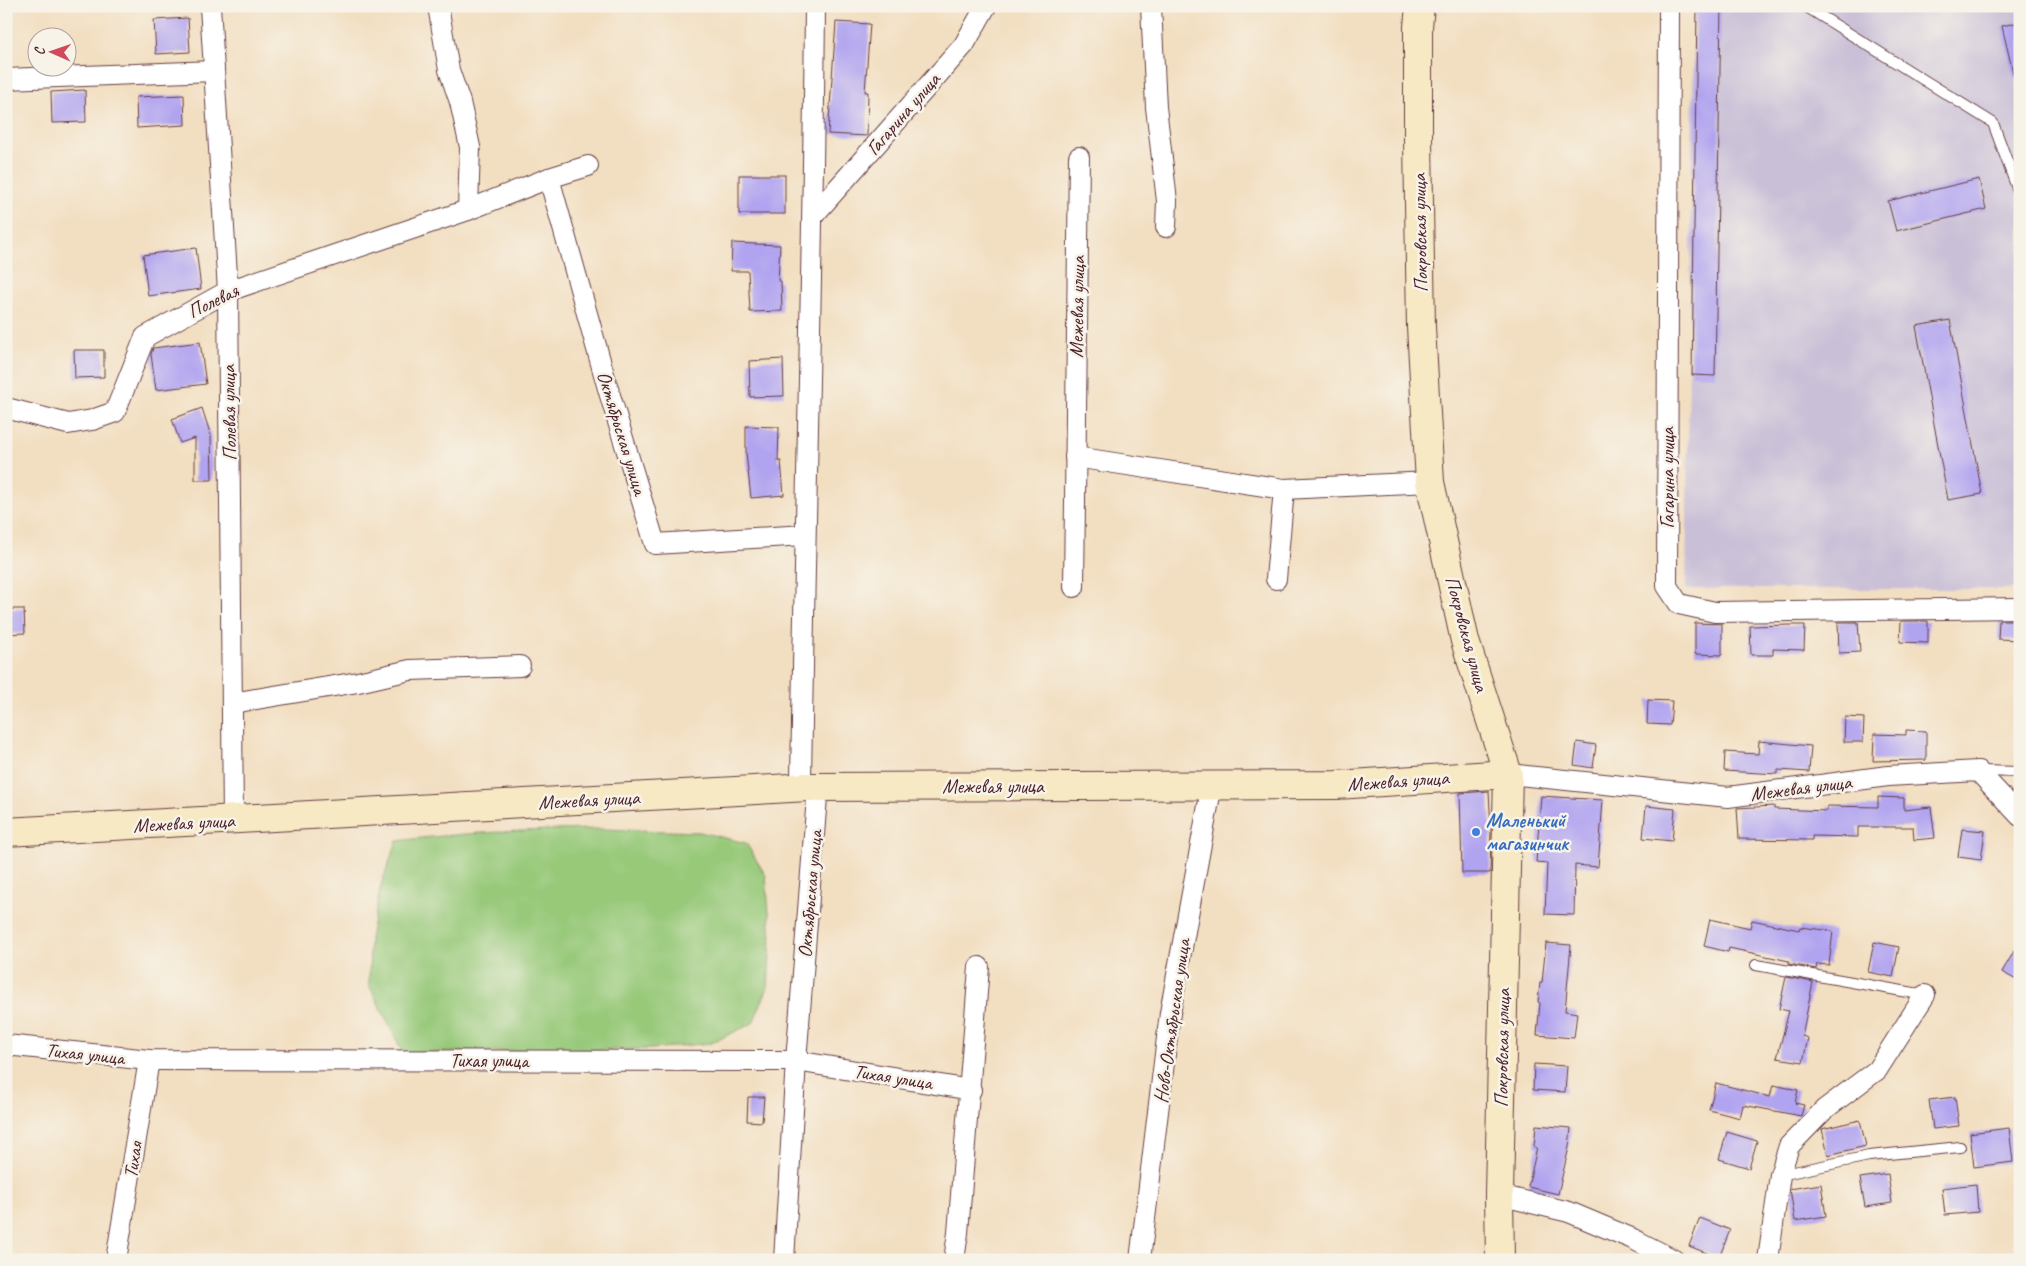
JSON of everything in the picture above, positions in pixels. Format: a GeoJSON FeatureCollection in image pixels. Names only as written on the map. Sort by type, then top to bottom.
{"type":"FeatureCollection","features":[{"type":"Feature","properties":{"kind":"street","name":"Полевая улица"},"geometry":{"type":"LineString","coordinates":[[210,6],[228,291],[233,820]]}},
{"type":"Feature","properties":{"kind":"street"},"geometry":{"type":"LineString","coordinates":[[438,6],[449,70],[460,102],[470,147],[468,210]]}},
{"type":"Feature","properties":{"kind":"street","name":"Октябрьская улица"},"geometry":{"type":"LineString","coordinates":[[784,1260],[796,1061],[817,797],[801,780],[813,216],[815,6]]}},
{"type":"Feature","properties":{"kind":"street","name":"Гагарина улица"},"geometry":{"type":"LineString","coordinates":[[813,216],[964,45],[986,6]]}},
{"type":"Feature","properties":{"kind":"street"},"geometry":{"type":"LineString","coordinates":[[1150,6],[1156,106],[1167,201],[1166,227]]}},
{"type":"Feature","properties":{"kind":"street","name":"Покровская улица"},"geometry":{"type":"LineString","coordinates":[[1420,6],[1418,27],[1418,139],[1421,327],[1430,482],[1465,641],[1508,774],[1499,1195],[1500,1260]]}},
{"type":"Feature","properties":{"kind":"street","name":"Гагарина улица"},"geometry":{"type":"LineString","coordinates":[[1669,6],[1667,586],[1679,604],[1714,612],[2020,608]]}},
{"type":"Feature","properties":{"kind":"street"},"geometry":{"type":"LineString","coordinates":[[6,79],[214,71]]}},
{"type":"Feature","properties":{"kind":"street","name":"Межевая улица"},"geometry":{"type":"LineString","coordinates":[[1074,587],[1079,157]]}},
{"type":"Feature","properties":{"kind":"street","name":"Полевая"},"geometry":{"type":"LineString","coordinates":[[6,408],[68,424],[92,420],[116,412],[145,337],[228,291],[468,210],[549,178],[588,166]]}},
{"type":"Feature","properties":{"kind":"street","name":"Октябрьская улица"},"geometry":{"type":"LineString","coordinates":[[549,178],[609,392],[655,544],[805,534]]}},
{"type":"Feature","properties":{"kind":"street"},"geometry":{"type":"LineString","coordinates":[[1076,457],[1284,489],[1430,482]]}},
{"type":"Feature","properties":{"kind":"street"},"geometry":{"type":"LineString","coordinates":[[1276,579],[1284,489]]}},
{"type":"Feature","properties":{"kind":"street"},"geometry":{"type":"LineString","coordinates":[[232,703],[358,682],[410,670],[520,666]]}},
{"type":"Feature","properties":{"kind":"street"},"geometry":{"type":"LineString","coordinates":[[1978,771],[2020,816]]}},
{"type":"Feature","properties":{"kind":"street","name":"Межевая улица"},"geometry":{"type":"LineString","coordinates":[[6,832],[808,787],[1336,785],[1508,774],[1728,797],[1888,776],[1978,771]]}},
{"type":"Feature","properties":{"kind":"street","name":"Ново-Октябрьская улица"},"geometry":{"type":"LineString","coordinates":[[1140,1260],[1170,1013],[1212,784]]}},
{"type":"Feature","properties":{"kind":"street"},"geometry":{"type":"LineString","coordinates":[[954,1260],[971,1090],[980,967]]}},
{"type":"Feature","properties":{"kind":"street"},"geometry":{"type":"LineString","coordinates":[[1768,1260],[1780,1175],[1788,1146],[1825,1109],[1877,1070],[1925,995]]}},
{"type":"Feature","properties":{"kind":"street","name":"Тихая улица"},"geometry":{"type":"LineString","coordinates":[[6,1045],[149,1060],[796,1061],[971,1090]]}},
{"type":"Feature","properties":{"kind":"street","name":"Тихая"},"geometry":{"type":"LineString","coordinates":[[116,1260],[149,1060]]}},
{"type":"Feature","properties":{"kind":"street"},"geometry":{"type":"LineString","coordinates":[[1499,1195],[1569,1212],[1633,1239],[1674,1260]]}},
{"type":"Feature","properties":{"kind":"lane"},"geometry":{"type":"LineString","coordinates":[[1805,6],[1993,123],[2020,196]]}},
{"type":"Feature","properties":{"kind":"lane","name":"Межевая улица"},"geometry":{"type":"LineString","coordinates":[[1978,771],[2020,772]]}},
{"type":"Feature","properties":{"kind":"lane"},"geometry":{"type":"LineString","coordinates":[[1756,965],[1925,995]]}},
{"type":"Feature","properties":{"kind":"lane"},"geometry":{"type":"LineString","coordinates":[[1780,1175],[1869,1156],[1960,1147]]}},
{"type":"Feature","properties":{"kind":"shaded area"},"geometry":{"type":"Polygon","coordinates":[[[1694,6],[2020,6],[2020,589],[1686,589],[1694,6]]]}},
{"type":"Feature","properties":{"kind":"green space"},"geometry":{"type":"Polygon","coordinates":[[[603,829],[700,832],[746,843],[766,876],[771,938],[768,987],[753,1023],[711,1043],[652,1049],[403,1053],[369,985],[370,938],[381,885],[397,841],[448,835],[603,829]]]}},
{"type":"Feature","properties":{"kind":"building"},"geometry":{"type":"Polygon","coordinates":[[[1697,6],[1721,6],[1715,376],[1692,375],[1697,6]]]}},
{"type":"Feature","properties":{"kind":"building"},"geometry":{"type":"Polygon","coordinates":[[[188,18],[190,52],[156,54],[154,20],[188,18]]]}},
{"type":"Feature","properties":{"kind":"building"},"geometry":{"type":"Polygon","coordinates":[[[836,22],[870,24],[865,92],[868,92],[867,136],[828,134],[836,22]]]}},
{"type":"Feature","properties":{"kind":"building"},"geometry":{"type":"Polygon","coordinates":[[[2020,22],[2020,76],[2014,77],[2002,26],[2020,22]]]}},
{"type":"Feature","properties":{"kind":"building"},"geometry":{"type":"Polygon","coordinates":[[[85,90],[86,122],[52,123],[51,92],[85,90]]]}},
{"type":"Feature","properties":{"kind":"building"},"geometry":{"type":"Polygon","coordinates":[[[184,95],[185,125],[137,128],[136,97],[184,95]]]}},
{"type":"Feature","properties":{"kind":"building"},"geometry":{"type":"Polygon","coordinates":[[[739,175],[785,175],[785,214],[739,214],[739,175]]]}},
{"type":"Feature","properties":{"kind":"building"},"geometry":{"type":"Polygon","coordinates":[[[1979,179],[1986,209],[1896,231],[1888,201],[1979,179]]]}},
{"type":"Feature","properties":{"kind":"building"},"geometry":{"type":"Polygon","coordinates":[[[732,243],[780,245],[778,281],[781,281],[782,311],[750,312],[748,271],[731,271],[732,243]]]}},
{"type":"Feature","properties":{"kind":"building"},"geometry":{"type":"Polygon","coordinates":[[[196,248],[201,289],[148,296],[143,255],[196,248]]]}},
{"type":"Feature","properties":{"kind":"building"},"geometry":{"type":"Polygon","coordinates":[[[1950,320],[1982,494],[1948,500],[1916,326],[1950,320]]]}},
{"type":"Feature","properties":{"kind":"building"},"geometry":{"type":"Polygon","coordinates":[[[200,342],[206,384],[156,390],[151,354],[153,348],[200,342]]]}},
{"type":"Feature","properties":{"kind":"building"},"geometry":{"type":"Polygon","coordinates":[[[74,350],[104,350],[104,377],[75,378],[74,350]]]}},
{"type":"Feature","properties":{"kind":"building"},"geometry":{"type":"Polygon","coordinates":[[[783,359],[784,396],[750,397],[749,361],[783,359]]]}},
{"type":"Feature","properties":{"kind":"building"},"geometry":{"type":"Polygon","coordinates":[[[202,408],[211,436],[212,480],[195,480],[195,438],[180,443],[172,419],[202,408]]]}},
{"type":"Feature","properties":{"kind":"building"},"geometry":{"type":"Polygon","coordinates":[[[746,426],[779,427],[778,461],[781,461],[784,495],[751,498],[746,453],[746,426]]]}},
{"type":"Feature","properties":{"kind":"building"},"geometry":{"type":"Polygon","coordinates":[[[6,609],[24,609],[25,633],[6,634],[6,609]]]}},
{"type":"Feature","properties":{"kind":"building"},"geometry":{"type":"Polygon","coordinates":[[[1999,620],[2020,620],[2020,640],[1998,639],[1999,620]]]}},
{"type":"Feature","properties":{"kind":"building"},"geometry":{"type":"Polygon","coordinates":[[[1901,621],[1928,621],[1928,643],[1900,642],[1901,621]]]}},
{"type":"Feature","properties":{"kind":"building"},"geometry":{"type":"Polygon","coordinates":[[[1838,622],[1858,622],[1860,652],[1839,653],[1838,622]]]}},
{"type":"Feature","properties":{"kind":"building"},"geometry":{"type":"Polygon","coordinates":[[[1695,623],[1722,624],[1722,655],[1695,654],[1695,623]]]}},
{"type":"Feature","properties":{"kind":"building"},"geometry":{"type":"Polygon","coordinates":[[[1805,625],[1804,650],[1773,649],[1773,655],[1751,655],[1750,626],[1805,625]]]}},
{"type":"Feature","properties":{"kind":"building"},"geometry":{"type":"Polygon","coordinates":[[[1648,700],[1672,701],[1670,725],[1647,724],[1648,700]]]}},
{"type":"Feature","properties":{"kind":"building"},"geometry":{"type":"Polygon","coordinates":[[[1845,717],[1864,718],[1863,742],[1844,742],[1845,717]]]}},
{"type":"Feature","properties":{"kind":"building"},"geometry":{"type":"Polygon","coordinates":[[[1906,730],[1926,731],[1926,760],[1873,761],[1874,734],[1906,735],[1906,730]]]}},
{"type":"Feature","properties":{"kind":"building"},"geometry":{"type":"Polygon","coordinates":[[[1759,741],[1811,746],[1809,772],[1778,770],[1778,774],[1724,771],[1725,752],[1758,754],[1759,741]]]}},
{"type":"Feature","properties":{"kind":"building"},"geometry":{"type":"Polygon","coordinates":[[[1577,742],[1596,745],[1593,768],[1574,765],[1577,742]]]}},
{"type":"Feature","properties":{"kind":"building","name":"Маленький магазинчик"},"geometry":{"type":"Polygon","coordinates":[[[1489,791],[1491,830],[1490,873],[1462,873],[1460,793],[1489,791]]]}},
{"type":"Feature","properties":{"kind":"building"},"geometry":{"type":"Polygon","coordinates":[[[1541,796],[1603,800],[1598,867],[1575,865],[1574,915],[1545,914],[1547,863],[1536,862],[1541,796]]]}},
{"type":"Feature","properties":{"kind":"building"},"geometry":{"type":"Polygon","coordinates":[[[1878,797],[1904,798],[1904,810],[1931,807],[1935,838],[1914,840],[1913,827],[1858,827],[1858,837],[1812,836],[1812,840],[1739,839],[1737,808],[1774,806],[1774,809],[1827,811],[1827,806],[1878,807],[1878,797]]]}},
{"type":"Feature","properties":{"kind":"building"},"geometry":{"type":"Polygon","coordinates":[[[1646,806],[1675,809],[1672,841],[1643,838],[1646,806]]]}},
{"type":"Feature","properties":{"kind":"building"},"geometry":{"type":"Polygon","coordinates":[[[1962,829],[1985,831],[1981,860],[1958,857],[1962,829]]]}},
{"type":"Feature","properties":{"kind":"building"},"geometry":{"type":"Polygon","coordinates":[[[1710,919],[1750,928],[1752,920],[1799,930],[1800,927],[1833,931],[1829,965],[1817,964],[1816,969],[1729,948],[1728,952],[1704,946],[1710,919]]]}},
{"type":"Feature","properties":{"kind":"building"},"geometry":{"type":"Polygon","coordinates":[[[2020,941],[2020,982],[2002,972],[2020,941]]]}},
{"type":"Feature","properties":{"kind":"building"},"geometry":{"type":"Polygon","coordinates":[[[1874,942],[1899,947],[1893,977],[1868,972],[1874,942]]]}},
{"type":"Feature","properties":{"kind":"building"},"geometry":{"type":"Polygon","coordinates":[[[1546,943],[1571,945],[1565,1011],[1577,1013],[1574,1038],[1537,1035],[1540,1003],[1538,1002],[1546,943]]]}},
{"type":"Feature","properties":{"kind":"building"},"geometry":{"type":"Polygon","coordinates":[[[1786,977],[1813,982],[1802,1036],[1808,1038],[1803,1062],[1777,1058],[1789,1011],[1779,1009],[1786,977]]]}},
{"type":"Feature","properties":{"kind":"building"},"geometry":{"type":"Polygon","coordinates":[[[1534,1064],[1567,1066],[1565,1092],[1533,1090],[1534,1064]]]}},
{"type":"Feature","properties":{"kind":"building"},"geometry":{"type":"Polygon","coordinates":[[[1716,1083],[1770,1097],[1773,1085],[1798,1090],[1795,1103],[1804,1105],[1801,1116],[1743,1105],[1740,1118],[1709,1110],[1716,1083]]]}},
{"type":"Feature","properties":{"kind":"building"},"geometry":{"type":"Polygon","coordinates":[[[748,1097],[764,1097],[762,1122],[747,1121],[748,1097]]]}},
{"type":"Feature","properties":{"kind":"building"},"geometry":{"type":"Polygon","coordinates":[[[1955,1097],[1959,1126],[1933,1129],[1929,1100],[1955,1097]]]}},
{"type":"Feature","properties":{"kind":"building"},"geometry":{"type":"Polygon","coordinates":[[[1860,1120],[1866,1146],[1828,1155],[1822,1129],[1860,1120]]]}},
{"type":"Feature","properties":{"kind":"building"},"geometry":{"type":"Polygon","coordinates":[[[1536,1125],[1571,1128],[1569,1147],[1558,1194],[1528,1187],[1537,1148],[1534,1147],[1536,1125]]]}},
{"type":"Feature","properties":{"kind":"building"},"geometry":{"type":"Polygon","coordinates":[[[2009,1128],[2013,1162],[1974,1167],[1970,1133],[2009,1128]]]}},
{"type":"Feature","properties":{"kind":"building"},"geometry":{"type":"Polygon","coordinates":[[[1727,1132],[1757,1141],[1749,1168],[1719,1159],[1727,1132]]]}},
{"type":"Feature","properties":{"kind":"building"},"geometry":{"type":"Polygon","coordinates":[[[1888,1174],[1892,1203],[1865,1207],[1860,1178],[1888,1174]]]}},
{"type":"Feature","properties":{"kind":"building"},"geometry":{"type":"Polygon","coordinates":[[[1821,1184],[1826,1216],[1795,1221],[1790,1189],[1821,1184]]]}},
{"type":"Feature","properties":{"kind":"building"},"geometry":{"type":"Polygon","coordinates":[[[1976,1184],[1978,1212],[1945,1215],[1942,1188],[1976,1184]]]}},
{"type":"Feature","properties":{"kind":"building"},"geometry":{"type":"Polygon","coordinates":[[[1700,1218],[1730,1230],[1719,1258],[1689,1246],[1700,1218]]]}},
{"type":"Feature","properties":{"kind":"place","name":"Маленький магазинчик"},"geometry":{"type":"Point","coordinates":[1476,832]}}]}
